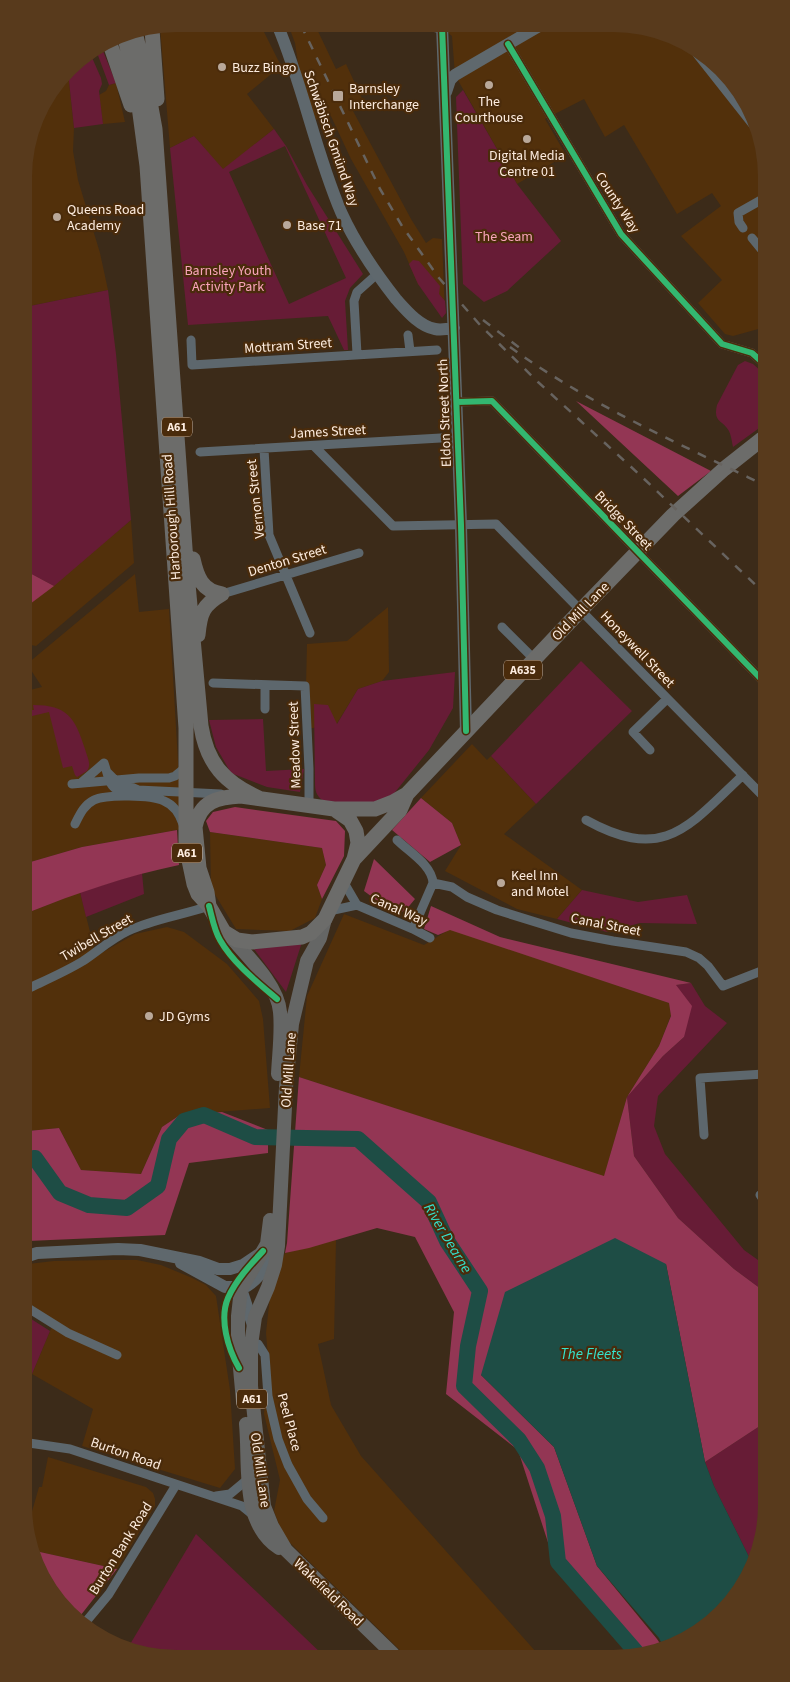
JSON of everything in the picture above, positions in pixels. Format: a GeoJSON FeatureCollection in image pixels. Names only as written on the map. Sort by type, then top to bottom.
{"type":"FeatureCollection","features":[{"type":"Feature","properties":{"kind":"highway","name":"A61"},"geometry":{"type":"LineString","coordinates":[[153,35],[158,92],[155,128]]}},
{"type":"Feature","properties":{"kind":"highway","name":"Harborough Hill Road"},"geometry":{"type":"LineString","coordinates":[[137,38],[155,128],[186,562],[200,726],[203,741],[210,758],[224,777],[243,791],[260,798]]}},
{"type":"Feature","properties":{"kind":"highway","name":"Harborough Hill Road"},"geometry":{"type":"LineString","coordinates":[[126,42],[136,84],[145,152],[186,728],[185,834],[194,884],[198,894],[209,906]]}},
{"type":"Feature","properties":{"kind":"highway","name":"A61"},"geometry":{"type":"LineString","coordinates":[[112,49],[123,77],[145,152]]}},
{"type":"Feature","properties":{"kind":"highway","name":"Old Mill Lane"},"geometry":{"type":"LineString","coordinates":[[334,810],[375,809],[407,794],[534,659],[684,505],[724,469],[758,442]]}},
{"type":"Feature","properties":{"kind":"highway"},"geometry":{"type":"LineString","coordinates":[[183,511],[196,575],[208,590],[222,594]]}},
{"type":"Feature","properties":{"kind":"highway"},"geometry":{"type":"LineString","coordinates":[[196,670],[198,632],[203,608],[222,594]]}},
{"type":"Feature","properties":{"kind":"highway","name":"Old Mill Lane"},"geometry":{"type":"LineString","coordinates":[[354,859],[400,810],[407,794]]}},
{"type":"Feature","properties":{"kind":"highway"},"geometry":{"type":"LineString","coordinates":[[241,796],[334,810],[350,820],[356,831],[358,843],[354,859],[327,915],[311,933],[302,937],[252,942],[237,940],[219,925],[209,906],[207,892],[198,868],[196,820],[201,811],[213,800],[222,797],[241,796]]}},
{"type":"Feature","properties":{"kind":"main road","name":"Old Mill Lane"},"geometry":{"type":"LineString","coordinates":[[280,1132],[295,1005],[307,961],[320,938],[327,915]]}},
{"type":"Feature","properties":{"kind":"main road","name":"Old Mill Lane"},"geometry":{"type":"LineString","coordinates":[[230,936],[270,984],[279,1006],[280,1132],[278,1246],[275,1265],[268,1287],[244,1346],[248,1479],[252,1502],[256,1518],[271,1542],[278,1548],[286,1550]]}},
{"type":"Feature","properties":{"kind":"main road","name":"Old Mill Lane"},"geometry":{"type":"LineString","coordinates":[[279,1151],[270,1234],[263,1251],[238,1288],[238,1316],[251,1386],[263,1500],[272,1526],[286,1550]]}},
{"type":"Feature","properties":{"kind":"main road","name":"Wakefield Road"},"geometry":{"type":"LineString","coordinates":[[286,1550],[389,1650]]}},
{"type":"Feature","properties":{"kind":"street","name":"Eldon Street North"},"geometry":{"type":"LineString","coordinates":[[439,32],[445,94],[457,402],[466,731]]}},
{"type":"Feature","properties":{"kind":"street"},"geometry":{"type":"LineString","coordinates":[[445,94],[450,80],[465,69],[528,32]]}},
{"type":"Feature","properties":{"kind":"street","name":"Schwäbisch Gmünd Way"},"geometry":{"type":"LineString","coordinates":[[280,33],[337,201],[356,241],[376,274],[418,321],[435,329],[454,328]]}},
{"type":"Feature","properties":{"kind":"street","name":"County Way"},"geometry":{"type":"LineString","coordinates":[[508,44],[622,234],[722,344],[752,353],[758,358]]}},
{"type":"Feature","properties":{"kind":"street"},"geometry":{"type":"LineString","coordinates":[[442,50],[452,66],[458,69],[465,69]]}},
{"type":"Feature","properties":{"kind":"street"},"geometry":{"type":"LineString","coordinates":[[711,71],[738,105]]}},
{"type":"Feature","properties":{"kind":"street"},"geometry":{"type":"LineString","coordinates":[[743,228],[739,222],[738,212],[758,202]]}},
{"type":"Feature","properties":{"kind":"street"},"geometry":{"type":"LineString","coordinates":[[752,238],[758,245]]}},
{"type":"Feature","properties":{"kind":"street"},"geometry":{"type":"LineString","coordinates":[[357,354],[354,301],[357,292],[376,274]]}},
{"type":"Feature","properties":{"kind":"street"},"geometry":{"type":"LineString","coordinates":[[408,335],[410,351]]}},
{"type":"Feature","properties":{"kind":"street","name":"Mottram Street"},"geometry":{"type":"LineString","coordinates":[[190,340],[192,365],[437,350]]}},
{"type":"Feature","properties":{"kind":"street","name":"Bridge Street"},"geometry":{"type":"LineString","coordinates":[[457,402],[492,401],[758,675]]}},
{"type":"Feature","properties":{"kind":"street","name":"James Street"},"geometry":{"type":"LineString","coordinates":[[200,452],[458,437]]}},
{"type":"Feature","properties":{"kind":"street","name":"Honeywell Street"},"geometry":{"type":"LineString","coordinates":[[314,446],[393,526],[496,524],[758,790]]}},
{"type":"Feature","properties":{"kind":"street","name":"Vernon Street"},"geometry":{"type":"LineString","coordinates":[[264,449],[269,535],[310,633]]}},
{"type":"Feature","properties":{"kind":"street","name":"Denton Street"},"geometry":{"type":"LineString","coordinates":[[222,594],[359,553]]}},
{"type":"Feature","properties":{"kind":"street"},"geometry":{"type":"LineString","coordinates":[[502,627],[534,659]]}},
{"type":"Feature","properties":{"kind":"street","name":"Meadow Street"},"geometry":{"type":"LineString","coordinates":[[213,683],[305,686],[310,769],[309,806]]}},
{"type":"Feature","properties":{"kind":"street"},"geometry":{"type":"LineString","coordinates":[[265,685],[265,709]]}},
{"type":"Feature","properties":{"kind":"street"},"geometry":{"type":"LineString","coordinates":[[650,750],[633,732],[667,699]]}},
{"type":"Feature","properties":{"kind":"street"},"geometry":{"type":"LineString","coordinates":[[72,784],[108,774],[139,778],[170,778],[186,767]]}},
{"type":"Feature","properties":{"kind":"street"},"geometry":{"type":"LineString","coordinates":[[108,774],[116,790],[137,797]]}},
{"type":"Feature","properties":{"kind":"street"},"geometry":{"type":"LineString","coordinates":[[82,782],[108,774],[138,790],[241,796]]}},
{"type":"Feature","properties":{"kind":"street"},"geometry":{"type":"LineString","coordinates":[[586,820],[606,830],[643,840],[654,840],[668,836],[682,830],[701,815],[743,775]]}},
{"type":"Feature","properties":{"kind":"street"},"geometry":{"type":"LineString","coordinates":[[75,824],[84,808],[96,799],[110,796],[160,799],[169,804],[179,815],[185,834]]}},
{"type":"Feature","properties":{"kind":"street"},"geometry":{"type":"LineString","coordinates":[[397,840],[430,870],[433,883],[413,929]]}},
{"type":"Feature","properties":{"kind":"street","name":"Canal Way"},"geometry":{"type":"LineString","coordinates":[[343,881],[357,905],[430,938]]}},
{"type":"Feature","properties":{"kind":"street","name":"Canal Street"},"geometry":{"type":"LineString","coordinates":[[433,883],[452,887],[466,898],[497,910],[571,932],[613,941],[686,952],[699,958],[708,966],[723,986],[757,973]]}},
{"type":"Feature","properties":{"kind":"street","name":"Canal Way"},"geometry":{"type":"LineString","coordinates":[[327,915],[357,905]]}},
{"type":"Feature","properties":{"kind":"street","name":"Twibell Street"},"geometry":{"type":"LineString","coordinates":[[32,986],[70,969],[127,931],[209,906]]}},
{"type":"Feature","properties":{"kind":"street"},"geometry":{"type":"LineString","coordinates":[[704,1135],[700,1078],[757,1074]]}},
{"type":"Feature","properties":{"kind":"street"},"geometry":{"type":"LineString","coordinates":[[161,1254],[195,1269],[225,1287],[238,1288],[249,1286],[257,1280],[278,1246]]}},
{"type":"Feature","properties":{"kind":"street"},"geometry":{"type":"LineString","coordinates":[[32,1253],[118,1249],[161,1254],[199,1262],[218,1269],[230,1277],[238,1288],[253,1324]]}},
{"type":"Feature","properties":{"kind":"street"},"geometry":{"type":"LineString","coordinates":[[218,1269],[230,1269],[243,1265],[263,1251]]}},
{"type":"Feature","properties":{"kind":"street"},"geometry":{"type":"LineString","coordinates":[[32,1311],[71,1335],[117,1355]]}},
{"type":"Feature","properties":{"kind":"street","name":"Peel Place"},"geometry":{"type":"LineString","coordinates":[[244,1346],[258,1344],[265,1354],[268,1396],[278,1439],[288,1466],[306,1500],[323,1518]]}},
{"type":"Feature","properties":{"kind":"street","name":"Burton Road"},"geometry":{"type":"LineString","coordinates":[[32,1443],[70,1449],[213,1496],[242,1506],[256,1518]]}},
{"type":"Feature","properties":{"kind":"street"},"geometry":{"type":"LineString","coordinates":[[213,1496],[230,1494],[248,1479]]}},
{"type":"Feature","properties":{"kind":"street","name":"Burton Bank Road"},"geometry":{"type":"LineString","coordinates":[[88,1619],[109,1594],[176,1485]]}},
{"type":"Feature","properties":{"kind":"shaded area"},"geometry":{"type":"Polygon","coordinates":[[[447,32],[612,32],[641,35],[659,40],[685,52],[701,62],[715,75],[728,89],[738,105],[753,140],[758,178],[758,329],[733,336],[725,334],[698,303],[722,280],[681,236],[721,206],[712,193],[677,214],[624,125],[605,137],[584,99],[545,119],[566,155],[517,184],[455,75],[452,36],[447,32]]]}},
{"type":"Feature","properties":{"kind":"shaded area"},"geometry":{"type":"Polygon","coordinates":[[[264,33],[281,66],[247,94],[274,129],[223,170],[194,136],[170,148],[161,34],[264,33]]]}},
{"type":"Feature","properties":{"kind":"shaded area","name":"Barnsley Interchange"},"geometry":{"type":"Polygon","coordinates":[[[291,33],[319,33],[336,69],[346,64],[365,105],[353,111],[411,219],[426,243],[433,238],[442,239],[445,312],[418,284],[404,252],[351,159],[330,114],[316,120],[306,97],[300,76],[295,43],[291,33]]]}},
{"type":"Feature","properties":{"kind":"shaded area","name":"Queens Road Academy"},"geometry":{"type":"Polygon","coordinates":[[[69,81],[74,128],[73,151],[78,180],[100,253],[108,290],[33,305],[33,168],[35,149],[52,105],[69,81]]]}},
{"type":"Feature","properties":{"kind":"shaded area"},"geometry":{"type":"Polygon","coordinates":[[[116,83],[125,122],[103,124],[99,95],[106,91],[109,85],[116,83]]]}},
{"type":"Feature","properties":{"kind":"shaded area"},"geometry":{"type":"Polygon","coordinates":[[[576,401],[711,471],[678,496],[576,401]]]}},
{"type":"Feature","properties":{"kind":"shaded area"},"geometry":{"type":"Polygon","coordinates":[[[131,520],[134,563],[36,646],[33,645],[33,601],[131,520]]]}},
{"type":"Feature","properties":{"kind":"shaded area"},"geometry":{"type":"Polygon","coordinates":[[[135,574],[139,612],[169,609],[182,829],[82,847],[32,861],[33,689],[42,687],[33,673],[33,659],[135,574]]]}},
{"type":"Feature","properties":{"kind":"shaded area"},"geometry":{"type":"Polygon","coordinates":[[[33,575],[54,586],[33,602],[33,575]]]}},
{"type":"Feature","properties":{"kind":"shaded area"},"geometry":{"type":"Polygon","coordinates":[[[388,607],[389,672],[382,681],[358,689],[336,725],[305,729],[307,644],[347,641],[388,607]]]}},
{"type":"Feature","properties":{"kind":"shaded area"},"geometry":{"type":"Polygon","coordinates":[[[472,744],[487,760],[491,756],[536,804],[504,834],[582,890],[557,919],[517,909],[445,871],[461,845],[452,823],[421,798],[472,744]]]}},
{"type":"Feature","properties":{"kind":"shaded area"},"geometry":{"type":"Polygon","coordinates":[[[421,798],[452,823],[461,845],[430,862],[392,830],[421,798]]]}},
{"type":"Feature","properties":{"kind":"shaded area"},"geometry":{"type":"Polygon","coordinates":[[[235,807],[336,821],[345,831],[344,856],[322,899],[317,885],[326,865],[322,848],[210,832],[206,821],[213,812],[235,807]]]}},
{"type":"Feature","properties":{"kind":"shaded area"},"geometry":{"type":"Polygon","coordinates":[[[177,830],[179,865],[140,874],[32,911],[32,861],[82,847],[177,830]]]}},
{"type":"Feature","properties":{"kind":"shaded area"},"geometry":{"type":"Polygon","coordinates":[[[210,832],[322,848],[326,865],[317,885],[322,899],[315,918],[290,931],[236,929],[211,888],[210,832]]]}},
{"type":"Feature","properties":{"kind":"shaded area"},"geometry":{"type":"Polygon","coordinates":[[[374,859],[415,899],[405,911],[394,913],[364,891],[374,859]]]}},
{"type":"Feature","properties":{"kind":"shaded area"},"geometry":{"type":"Polygon","coordinates":[[[80,892],[96,956],[135,934],[167,927],[184,932],[227,964],[259,1001],[263,1019],[270,1108],[180,1115],[162,1127],[141,1174],[81,1170],[59,1128],[32,1131],[32,911],[80,892]]]}},
{"type":"Feature","properties":{"kind":"shaded area"},"geometry":{"type":"Polygon","coordinates":[[[431,906],[500,937],[691,983],[676,985],[692,1006],[684,1037],[663,1056],[627,1097],[659,1046],[671,1016],[669,1003],[450,930],[438,935],[424,929],[431,906]]]}},
{"type":"Feature","properties":{"kind":"shaded area"},"geometry":{"type":"Polygon","coordinates":[[[344,914],[424,945],[450,929],[669,1003],[671,1015],[659,1046],[627,1097],[604,1177],[299,1077],[307,996],[344,914]]]}},
{"type":"Feature","properties":{"kind":"shaded area"},"geometry":{"type":"Polygon","coordinates":[[[299,1077],[604,1176],[627,1097],[634,1156],[678,1218],[734,1269],[757,1286],[757,1428],[705,1462],[666,1264],[481,1375],[554,1447],[597,1566],[659,1642],[634,1648],[556,1567],[518,1450],[446,1394],[454,1312],[415,1237],[377,1228],[285,1253],[299,1077]]]}},
{"type":"Feature","properties":{"kind":"shaded area"},"geometry":{"type":"Polygon","coordinates":[[[222,1112],[268,1130],[268,1153],[189,1163],[165,1235],[32,1241],[32,1131],[59,1128],[81,1170],[141,1174],[162,1127],[180,1115],[222,1112]]]}},
{"type":"Feature","properties":{"kind":"shaded area"},"geometry":{"type":"Polygon","coordinates":[[[336,1240],[334,1339],[318,1344],[331,1405],[361,1456],[534,1650],[400,1650],[283,1536],[274,1511],[280,1480],[264,1414],[268,1357],[266,1333],[271,1286],[285,1253],[336,1240]]]}},
{"type":"Feature","properties":{"kind":"shaded area"},"geometry":{"type":"Polygon","coordinates":[[[137,1260],[161,1265],[206,1285],[216,1296],[230,1390],[235,1469],[220,1488],[82,1446],[93,1409],[32,1374],[55,1321],[32,1305],[32,1264],[54,1261],[137,1260]]]}},
{"type":"Feature","properties":{"kind":"shaded area"},"geometry":{"type":"Polygon","coordinates":[[[48,1457],[146,1487],[153,1493],[155,1506],[117,1569],[41,1552],[37,1542],[33,1509],[39,1487],[42,1487],[48,1457]]]}},
{"type":"Feature","properties":{"kind":"shaded area"},"geometry":{"type":"Polygon","coordinates":[[[41,1552],[117,1569],[82,1614],[62,1593],[52,1577],[41,1552]]]}},
{"type":"Feature","properties":{"kind":"green space"},"geometry":{"type":"Polygon","coordinates":[[[104,53],[116,83],[109,85],[98,56],[104,53]]]}},
{"type":"Feature","properties":{"kind":"green space"},"geometry":{"type":"Polygon","coordinates":[[[93,60],[102,84],[99,91],[103,124],[74,128],[69,81],[93,60]]]}},
{"type":"Feature","properties":{"kind":"green space","name":"The Seam"},"geometry":{"type":"Polygon","coordinates":[[[463,90],[517,184],[561,241],[507,291],[484,302],[463,284],[456,97],[463,90]]]}},
{"type":"Feature","properties":{"kind":"green space","name":"Barnsley Youth Activity Park"},"geometry":{"type":"Polygon","coordinates":[[[274,129],[286,146],[307,185],[363,274],[350,288],[345,301],[348,350],[344,350],[328,316],[188,325],[170,148],[194,136],[223,169],[274,129]],[[285,146],[229,172],[289,304],[346,278],[285,146]]]}},
{"type":"Feature","properties":{"kind":"green space"},"geometry":{"type":"Polygon","coordinates":[[[413,260],[419,261],[440,286],[439,294],[445,301],[446,313],[442,318],[418,284],[409,264],[413,260]]]}},
{"type":"Feature","properties":{"kind":"green space"},"geometry":{"type":"Polygon","coordinates":[[[108,290],[116,354],[131,520],[54,586],[33,575],[33,305],[108,290]]]}},
{"type":"Feature","properties":{"kind":"green space"},"geometry":{"type":"Polygon","coordinates":[[[745,361],[758,368],[758,429],[733,447],[729,431],[717,418],[716,411],[717,405],[738,365],[745,361]]]}},
{"type":"Feature","properties":{"kind":"green space"},"geometry":{"type":"Polygon","coordinates":[[[581,661],[632,711],[536,804],[491,756],[581,661]]]}},
{"type":"Feature","properties":{"kind":"green space"},"geometry":{"type":"Polygon","coordinates":[[[455,672],[453,708],[429,750],[392,796],[377,805],[323,801],[321,799],[316,793],[315,785],[314,704],[328,705],[337,724],[358,689],[382,681],[455,672]]]}},
{"type":"Feature","properties":{"kind":"green space"},"geometry":{"type":"Polygon","coordinates":[[[33,705],[45,706],[62,711],[68,715],[78,729],[89,760],[87,771],[77,777],[72,766],[63,768],[49,712],[33,716],[33,705]]]}},
{"type":"Feature","properties":{"kind":"green space"},"geometry":{"type":"Polygon","coordinates":[[[263,719],[266,771],[304,769],[300,792],[267,787],[231,773],[216,747],[209,720],[263,719]]]}},
{"type":"Feature","properties":{"kind":"green space"},"geometry":{"type":"Polygon","coordinates":[[[142,873],[144,894],[86,917],[80,892],[142,873]]]}},
{"type":"Feature","properties":{"kind":"green space"},"geometry":{"type":"Polygon","coordinates":[[[582,890],[638,902],[687,895],[697,924],[640,923],[607,932],[557,919],[582,890]]]}},
{"type":"Feature","properties":{"kind":"green space"},"geometry":{"type":"Polygon","coordinates":[[[302,942],[286,992],[254,949],[302,942]]]}},
{"type":"Feature","properties":{"kind":"green space"},"geometry":{"type":"Polygon","coordinates":[[[691,983],[705,1006],[727,1023],[658,1096],[654,1126],[665,1154],[744,1250],[757,1259],[757,1286],[734,1269],[678,1218],[634,1156],[627,1097],[663,1056],[684,1037],[676,985],[691,983]]]}},
{"type":"Feature","properties":{"kind":"green space"},"geometry":{"type":"Polygon","coordinates":[[[32,1320],[50,1331],[32,1374],[32,1320]]]}},
{"type":"Feature","properties":{"kind":"green space"},"geometry":{"type":"Polygon","coordinates":[[[757,1428],[757,1514],[755,1533],[748,1555],[714,1486],[705,1462],[757,1428]]]}},
{"type":"Feature","properties":{"kind":"green space"},"geometry":{"type":"Polygon","coordinates":[[[196,1534],[318,1650],[178,1650],[149,1647],[131,1642],[196,1534]]]}},
{"type":"Feature","properties":{"kind":"water","name":"The Fleets"},"geometry":{"type":"Polygon","coordinates":[[[615,1238],[666,1264],[705,1462],[714,1486],[748,1555],[728,1593],[701,1620],[677,1635],[661,1641],[597,1566],[554,1447],[481,1375],[505,1292],[615,1238]]]}},
{"type":"Feature","properties":{"kind":"waterway","name":"River Dearne"},"geometry":{"type":"LineString","coordinates":[[32,1158],[35,1158],[60,1193],[89,1205],[127,1208],[158,1186],[169,1139],[184,1121],[204,1115],[255,1137],[358,1139],[429,1202],[447,1241],[480,1291],[468,1346],[464,1386],[519,1440],[537,1468],[553,1516],[558,1562],[632,1648]]}},
{"type":"Feature","properties":{"kind":"railway"},"geometry":{"type":"LineString","coordinates":[[305,33],[380,189],[402,226],[439,278],[480,325],[538,382],[641,476],[758,587]]}},
{"type":"Feature","properties":{"kind":"railway"},"geometry":{"type":"LineString","coordinates":[[483,320],[521,349]]}},
{"type":"Feature","properties":{"kind":"railway"},"geometry":{"type":"LineString","coordinates":[[510,347],[570,387],[601,404],[758,482]]}},
{"type":"Feature","properties":{"kind":"cycle path"},"geometry":{"type":"LineString","coordinates":[[442,32],[461,525],[466,731]]}},
{"type":"Feature","properties":{"kind":"cycle path"},"geometry":{"type":"LineString","coordinates":[[508,44],[621,234],[722,344],[752,353],[758,358]]}},
{"type":"Feature","properties":{"kind":"cycle path"},"geometry":{"type":"LineString","coordinates":[[457,402],[492,401],[758,675]]}},
{"type":"Feature","properties":{"kind":"cycle path"},"geometry":{"type":"LineString","coordinates":[[209,906],[216,932],[225,948],[246,972],[277,999]]}},
{"type":"Feature","properties":{"kind":"cycle path"},"geometry":{"type":"LineString","coordinates":[[239,1368],[228,1343],[224,1315],[225,1306],[231,1291],[239,1279],[263,1251]]}},
{"type":"Feature","properties":{"kind":"place","name":"Buzz Bingo"},"geometry":{"type":"Point","coordinates":[222,67]}},
{"type":"Feature","properties":{"kind":"place","name":"The Courthouse"},"geometry":{"type":"Point","coordinates":[489,85]}},
{"type":"Feature","properties":{"kind":"place","name":"Barnsley Interchange"},"geometry":{"type":"Point","coordinates":[338,96]}},
{"type":"Feature","properties":{"kind":"place","name":"Digital Media Centre 01"},"geometry":{"type":"Point","coordinates":[527,139]}},
{"type":"Feature","properties":{"kind":"place","name":"Queens Road Academy"},"geometry":{"type":"Point","coordinates":[57,217]}},
{"type":"Feature","properties":{"kind":"place","name":"Base 71"},"geometry":{"type":"Point","coordinates":[287,225]}},
{"type":"Feature","properties":{"kind":"place","name":"Keel Inn and Motel"},"geometry":{"type":"Point","coordinates":[501,883]}},
{"type":"Feature","properties":{"kind":"place","name":"JD Gyms"},"geometry":{"type":"Point","coordinates":[149,1016]}}]}
